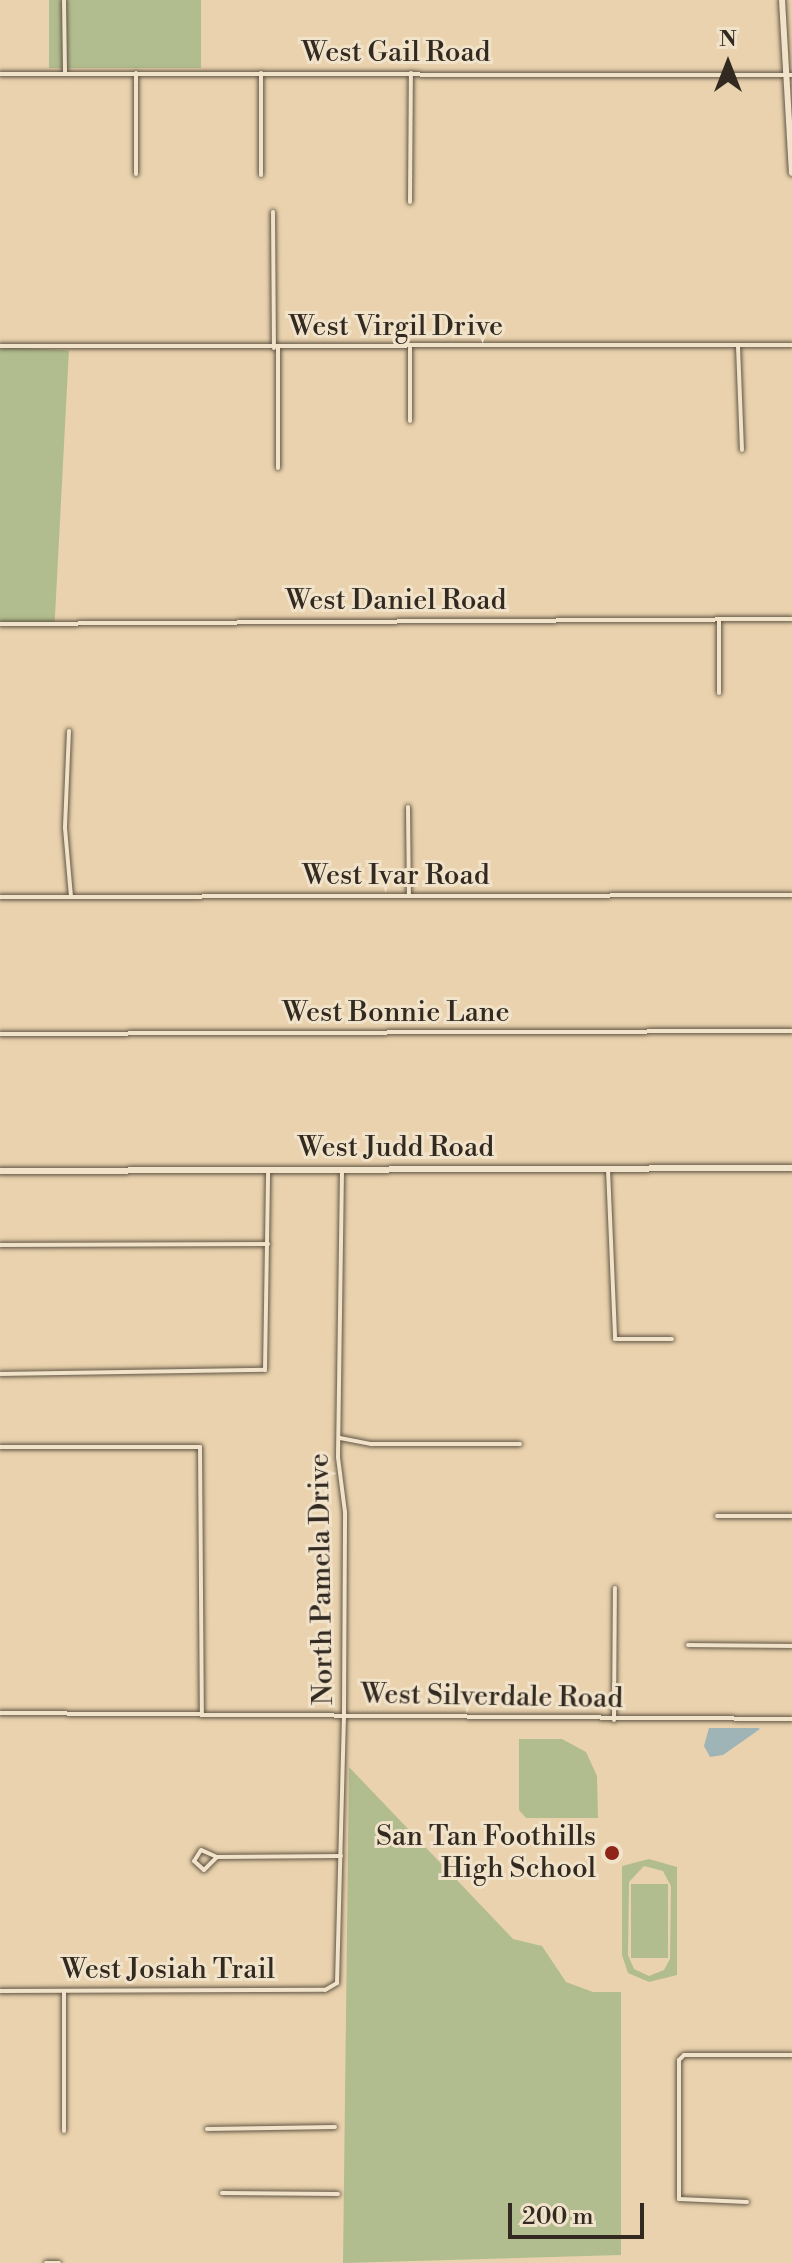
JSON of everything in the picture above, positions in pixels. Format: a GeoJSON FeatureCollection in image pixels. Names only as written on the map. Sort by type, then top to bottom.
{"type":"FeatureCollection","features":[{"type":"Feature","properties":{"kind":"street"},"geometry":{"type":"LineString","coordinates":[[64,0],[65,74]]}},
{"type":"Feature","properties":{"kind":"street"},"geometry":{"type":"LineString","coordinates":[[782,0],[789,75],[792,173]]}},
{"type":"Feature","properties":{"kind":"street"},"geometry":{"type":"LineString","coordinates":[[136,73],[136,174]]}},
{"type":"Feature","properties":{"kind":"street"},"geometry":{"type":"LineString","coordinates":[[261,73],[261,175]]}},
{"type":"Feature","properties":{"kind":"street"},"geometry":{"type":"LineString","coordinates":[[410,202],[411,73]]}},
{"type":"Feature","properties":{"kind":"street","name":"West Gail Road"},"geometry":{"type":"LineString","coordinates":[[0,74],[789,75]]}},
{"type":"Feature","properties":{"kind":"street"},"geometry":{"type":"LineString","coordinates":[[273,212],[278,468]]}},
{"type":"Feature","properties":{"kind":"street","name":"West Virgil Drive"},"geometry":{"type":"LineString","coordinates":[[0,346],[410,348],[792,345]]}},
{"type":"Feature","properties":{"kind":"street"},"geometry":{"type":"LineString","coordinates":[[738,346],[742,450]]}},
{"type":"Feature","properties":{"kind":"street"},"geometry":{"type":"LineString","coordinates":[[410,348],[410,421]]}},
{"type":"Feature","properties":{"kind":"street","name":"West Daniel Road"},"geometry":{"type":"LineString","coordinates":[[0,624],[792,619]]}},
{"type":"Feature","properties":{"kind":"street"},"geometry":{"type":"LineString","coordinates":[[719,620],[719,693]]}},
{"type":"Feature","properties":{"kind":"street"},"geometry":{"type":"LineString","coordinates":[[69,731],[65,828],[71,897]]}},
{"type":"Feature","properties":{"kind":"street"},"geometry":{"type":"LineString","coordinates":[[408,807],[409,896]]}},
{"type":"Feature","properties":{"kind":"street","name":"West Ivar Road"},"geometry":{"type":"LineString","coordinates":[[0,897],[792,895]]}},
{"type":"Feature","properties":{"kind":"street","name":"West Bonnie Lane"},"geometry":{"type":"LineString","coordinates":[[0,1034],[792,1031]]}},
{"type":"Feature","properties":{"kind":"street","name":"West Judd Road"},"geometry":{"type":"LineString","coordinates":[[0,1171],[792,1168]]}},
{"type":"Feature","properties":{"kind":"street"},"geometry":{"type":"LineString","coordinates":[[608,1169],[615,1339],[672,1339]]}},
{"type":"Feature","properties":{"kind":"street"},"geometry":{"type":"LineString","coordinates":[[0,1374],[265,1370],[268,1170]]}},
{"type":"Feature","properties":{"kind":"street","name":"North Pamela Drive"},"geometry":{"type":"LineString","coordinates":[[334,1986],[344,1715],[340,1438],[342,1170]]}},
{"type":"Feature","properties":{"kind":"street"},"geometry":{"type":"LineString","coordinates":[[0,1245],[268,1244]]}},
{"type":"Feature","properties":{"kind":"street"},"geometry":{"type":"LineString","coordinates":[[340,1438],[371,1444],[520,1444]]}},
{"type":"Feature","properties":{"kind":"street"},"geometry":{"type":"LineString","coordinates":[[0,1447],[200,1447],[202,1714]]}},
{"type":"Feature","properties":{"kind":"street"},"geometry":{"type":"LineString","coordinates":[[717,1516],[792,1516]]}},
{"type":"Feature","properties":{"kind":"street"},"geometry":{"type":"LineString","coordinates":[[614,1720],[615,1588]]}},
{"type":"Feature","properties":{"kind":"street"},"geometry":{"type":"LineString","coordinates":[[688,1645],[792,1646]]}},
{"type":"Feature","properties":{"kind":"street","name":"West Silverdale Road"},"geometry":{"type":"LineString","coordinates":[[0,1713],[792,1719]]}},
{"type":"Feature","properties":{"kind":"street"},"geometry":{"type":"LineString","coordinates":[[217,1857],[204,1870],[194,1861],[201,1850],[217,1857],[341,1856]]}},
{"type":"Feature","properties":{"kind":"street","name":"West Josiah Trail"},"geometry":{"type":"LineString","coordinates":[[0,1991],[334,1986]]}},
{"type":"Feature","properties":{"kind":"street"},"geometry":{"type":"LineString","coordinates":[[64,1991],[64,2131]]}},
{"type":"Feature","properties":{"kind":"street"},"geometry":{"type":"LineString","coordinates":[[747,2202],[679,2199],[679,2060],[684,2055],[792,2055]]}},
{"type":"Feature","properties":{"kind":"street"},"geometry":{"type":"LineString","coordinates":[[207,2129],[335,2127]]}},
{"type":"Feature","properties":{"kind":"street"},"geometry":{"type":"LineString","coordinates":[[222,2193],[338,2194]]}},
{"type":"Feature","properties":{"kind":"street"},"geometry":{"type":"LineString","coordinates":[[46,2263],[59,2263]]}},
{"type":"Feature","properties":{"kind":"green space"},"geometry":{"type":"Polygon","coordinates":[[[49,0],[201,0],[201,68],[49,68],[49,0]]]}},
{"type":"Feature","properties":{"kind":"green space"},"geometry":{"type":"Polygon","coordinates":[[[0,347],[69,351],[55,625],[0,622],[0,347]]]}},
{"type":"Feature","properties":{"kind":"green space"},"geometry":{"type":"Polygon","coordinates":[[[519,1739],[562,1739],[586,1752],[597,1776],[598,1818],[526,1818],[519,1810],[519,1739]]]}},
{"type":"Feature","properties":{"kind":"green space"},"geometry":{"type":"Polygon","coordinates":[[[349,1767],[513,1939],[542,1946],[566,1982],[593,1992],[621,1992],[621,2255],[343,2263],[349,1767]]]}},
{"type":"Feature","properties":{"kind":"green space"},"geometry":{"type":"Polygon","coordinates":[[[649,1859],[677,1867],[677,1975],[649,1982],[628,1973],[622,1955],[622,1866],[649,1859]],[[644,1866],[629,1882],[628,1955],[634,1969],[649,1976],[664,1970],[670,1959],[671,1886],[663,1871],[644,1866]]]}},
{"type":"Feature","properties":{"kind":"green space"},"geometry":{"type":"Polygon","coordinates":[[[631,1884],[668,1884],[668,1958],[631,1958],[631,1884]]]}},
{"type":"Feature","properties":{"kind":"water"},"geometry":{"type":"Polygon","coordinates":[[[709,1728],[760,1729],[723,1755],[710,1757],[704,1746],[709,1728]]]}},
{"type":"Feature","properties":{"kind":"place","name":"San Tan Foothills High School"},"geometry":{"type":"Point","coordinates":[612,1853]}}]}
